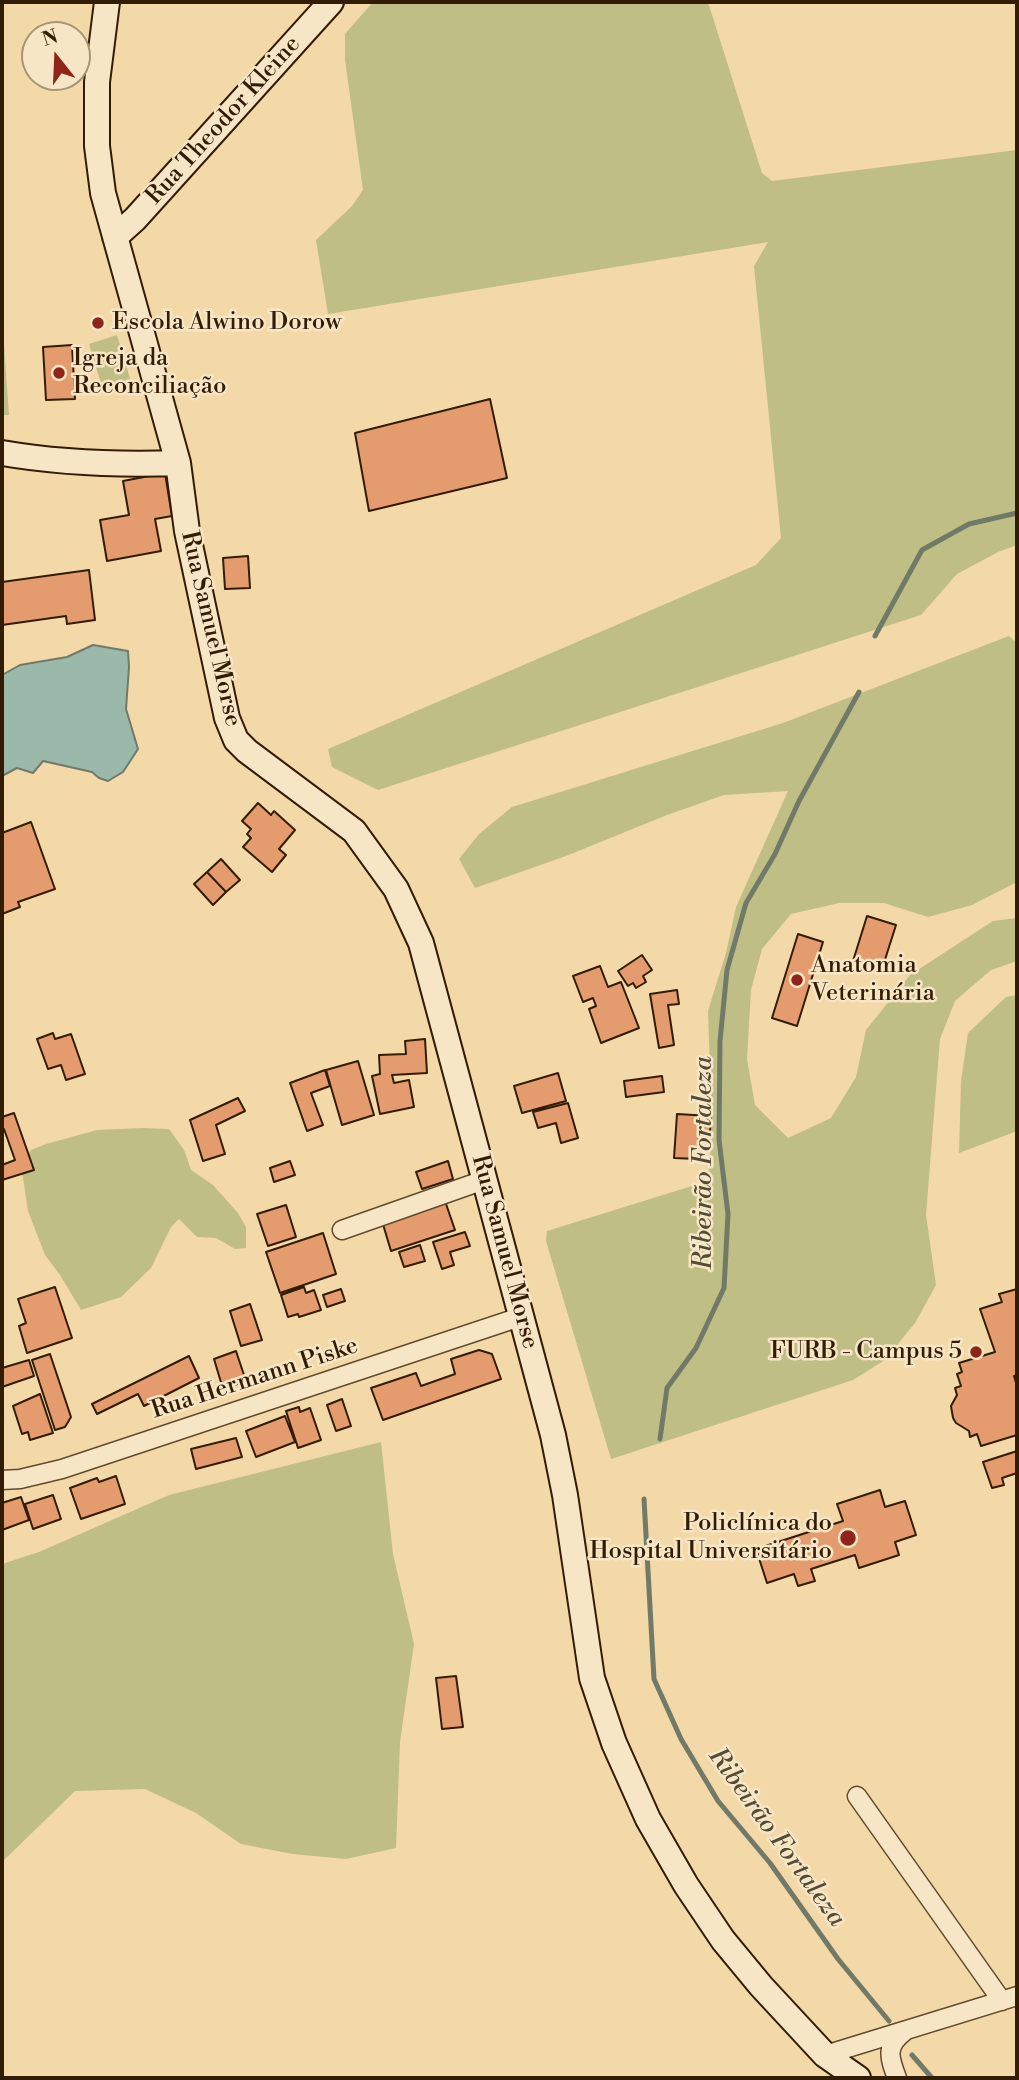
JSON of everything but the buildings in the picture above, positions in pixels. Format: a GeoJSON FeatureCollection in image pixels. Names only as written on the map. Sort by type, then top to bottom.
{"type":"FeatureCollection","features":[{"type":"Feature","properties":{"kind":"street","name":"Rua Samuel Morse"},"geometry":{"type":"LineString","coordinates":[[107,2],[97,82],[97,146],[103,193],[178,463],[187,531],[227,718],[236,740],[247,751],[354,831],[396,889],[421,943],[553,1435],[592,1678],[614,1743],[648,1819],[686,1885],[723,1940],[761,1986],[825,2054],[858,2078]]}},
{"type":"Feature","properties":{"kind":"street","name":"Rua Theodor Kleine"},"geometry":{"type":"LineString","coordinates":[[115,237],[135,219],[331,2]]}},
{"type":"Feature","properties":{"kind":"street"},"geometry":{"type":"LineString","coordinates":[[2,453],[46,460],[124,464],[178,463]]}},
{"type":"Feature","properties":{"kind":"street"},"geometry":{"type":"LineString","coordinates":[[342,1230],[484,1180]]}},
{"type":"Feature","properties":{"kind":"street","name":"Rua Hermann Piske"},"geometry":{"type":"LineString","coordinates":[[2,1480],[20,1479],[62,1469],[523,1316]]}},
{"type":"Feature","properties":{"kind":"street"},"geometry":{"type":"LineString","coordinates":[[825,2054],[1010,1998],[857,1796]]}},
{"type":"Feature","properties":{"kind":"street"},"geometry":{"type":"LineString","coordinates":[[897,2078],[890,2058],[890,2047],[894,2039],[911,2027]]}},
{"type":"Feature","properties":{"kind":"street","name":"Rua Samuel Morse"},"geometry":{"type":"LineString","coordinates":[[825,2054],[836,2078]]}},
{"type":"Feature","properties":{"kind":"shaded area"},"geometry":{"type":"Polygon","coordinates":[[[373,2],[708,2],[762,173],[772,181],[1017,150],[1017,545],[957,574],[921,615],[378,790],[332,767],[328,749],[756,565],[781,538],[754,266],[768,242],[328,314],[316,240],[352,206],[363,190],[345,60],[345,34],[373,2]]]}},
{"type":"Feature","properties":{"kind":"shaded area"},"geometry":{"type":"Polygon","coordinates":[[[2,316],[9,415],[2,415],[2,316]]]}},
{"type":"Feature","properties":{"kind":"shaded area"},"geometry":{"type":"Polygon","coordinates":[[[117,335],[131,382],[103,390],[89,344],[117,335]]]}},
{"type":"Feature","properties":{"kind":"shaded area"},"geometry":{"type":"Polygon","coordinates":[[[1009,636],[1017,643],[1017,882],[972,905],[928,917],[884,903],[839,903],[791,914],[762,949],[751,990],[747,1059],[755,1105],[788,1138],[831,1118],[856,1077],[866,1030],[910,975],[993,921],[1017,918],[1017,961],[991,970],[955,1001],[940,1039],[926,1215],[936,1285],[915,1323],[885,1360],[853,1380],[611,1459],[546,1241],[547,1231],[708,1181],[712,1129],[708,1011],[726,953],[736,907],[788,791],[724,795],[475,888],[459,859],[479,834],[512,807],[783,723],[1009,636]]]}},
{"type":"Feature","properties":{"kind":"shaded area"},"geometry":{"type":"Polygon","coordinates":[[[93,645],[128,651],[126,709],[138,749],[123,772],[108,781],[92,772],[43,761],[33,773],[17,768],[2,776],[2,675],[20,665],[67,657],[93,645]]]}},
{"type":"Feature","properties":{"kind":"shaded area"},"geometry":{"type":"Polygon","coordinates":[[[1017,995],[1017,1131],[959,1153],[961,1081],[968,1033],[1006,997],[1017,995]]]}},
{"type":"Feature","properties":{"kind":"shaded area"},"geometry":{"type":"Polygon","coordinates":[[[169,1129],[184,1150],[191,1170],[213,1185],[238,1213],[246,1227],[246,1248],[235,1249],[216,1238],[197,1237],[179,1219],[171,1227],[151,1268],[121,1297],[81,1310],[45,1255],[28,1211],[21,1165],[31,1150],[46,1144],[97,1130],[169,1129]]]}},
{"type":"Feature","properties":{"kind":"shaded area"},"geometry":{"type":"Polygon","coordinates":[[[381,1442],[393,1554],[414,1644],[400,1742],[396,1848],[346,1859],[293,1854],[241,1844],[196,1813],[145,1789],[75,1791],[2,1862],[2,1564],[39,1552],[169,1495],[381,1442]]]}},
{"type":"Feature","properties":{"kind":"waterway","name":"Ribeirão Fortaleza"},"geometry":{"type":"LineString","coordinates":[[875,636],[922,550],[969,524],[1017,513]]}},
{"type":"Feature","properties":{"kind":"waterway","name":"Ribeirão Fortaleza"},"geometry":{"type":"LineString","coordinates":[[660,1439],[667,1388],[696,1348],[724,1288],[728,1214],[719,1140],[720,1041],[727,970],[746,903],[775,854],[799,801],[859,692]]}},
{"type":"Feature","properties":{"kind":"waterway","name":"Ribeirão Fortaleza"},"geometry":{"type":"LineString","coordinates":[[644,1499],[654,1679],[681,1739],[718,1801],[770,1863],[838,1959],[889,2021]]}},
{"type":"Feature","properties":{"kind":"waterway","name":"Ribeirão Fortaleza"},"geometry":{"type":"LineString","coordinates":[[912,2055],[932,2078]]}},
{"type":"Feature","properties":{"kind":"place","name":"Escola Alwino Dorow"},"geometry":{"type":"Point","coordinates":[98,323]}},
{"type":"Feature","properties":{"kind":"place","name":"Igreja da Reconciliação"},"geometry":{"type":"Point","coordinates":[59,373]}},
{"type":"Feature","properties":{"kind":"place","name":"Anatomia Veterinária"},"geometry":{"type":"Point","coordinates":[797,980]}},
{"type":"Feature","properties":{"kind":"place","name":"FURB - Campus 5"},"geometry":{"type":"Point","coordinates":[976,1352]}},
{"type":"Feature","properties":{"kind":"place","name":"Policlínica do Hospital Universitário"},"geometry":{"type":"Point","coordinates":[848,1538]}}]}
